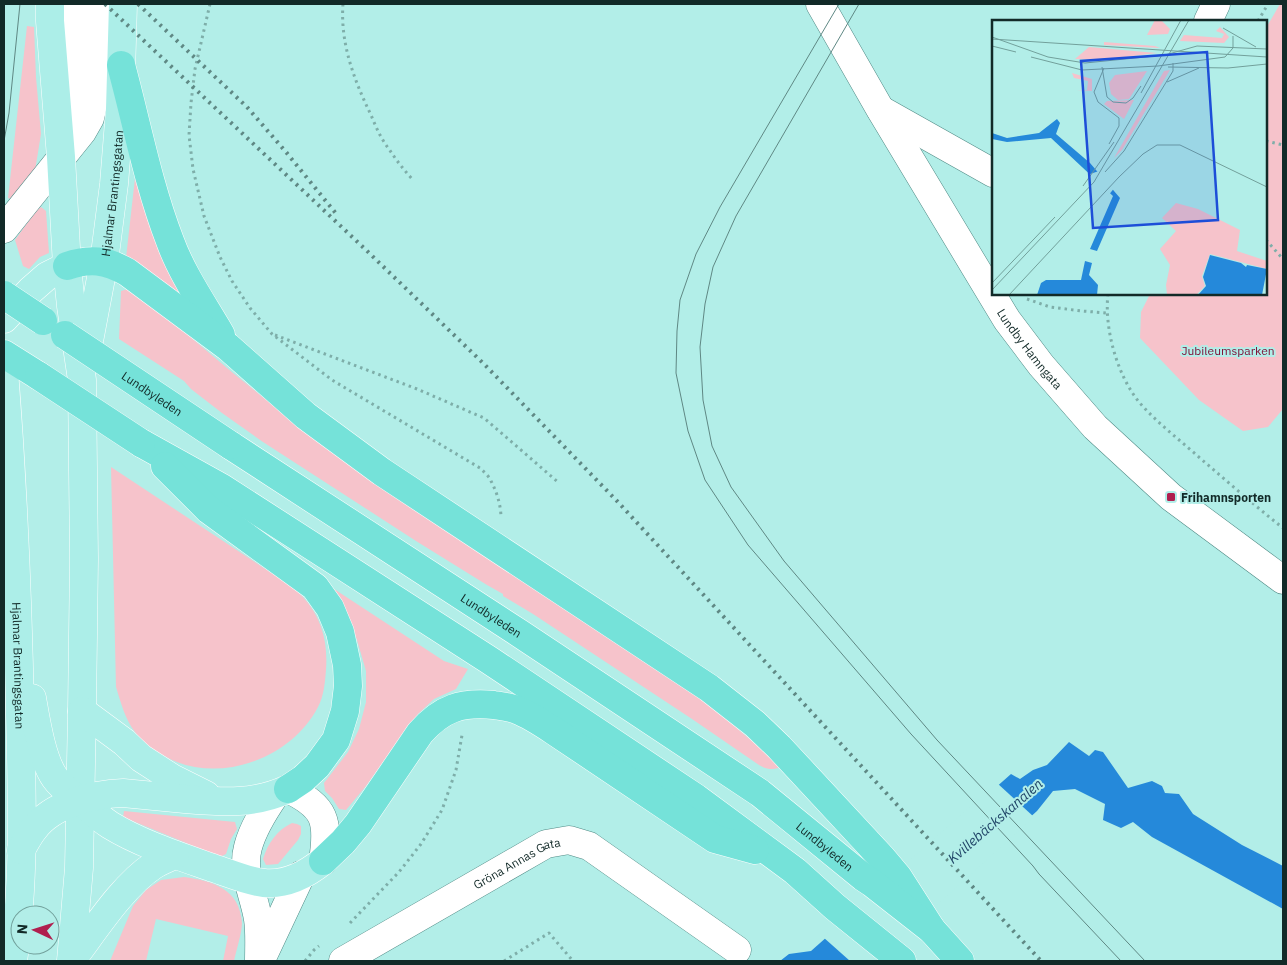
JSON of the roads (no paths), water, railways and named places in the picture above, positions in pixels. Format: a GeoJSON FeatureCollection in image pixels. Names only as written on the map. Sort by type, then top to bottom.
{"type":"FeatureCollection","features":[{"type":"Feature","properties":{"kind":"highway"},"geometry":{"type":"LineString","coordinates":[[121,65],[146,166],[170,243],[188,280],[228,347]]}},
{"type":"Feature","properties":{"kind":"highway"},"geometry":{"type":"LineString","coordinates":[[68,266],[79,262],[104,262],[115,265],[141,281],[228,347],[306,416],[382,472],[735,707],[779,747],[882,858],[898,877],[932,930]]}},
{"type":"Feature","properties":{"kind":"highway","name":"Lundbyleden"},"geometry":{"type":"LineString","coordinates":[[4,295],[760,793],[863,878],[932,930],[955,957]]}},
{"type":"Feature","properties":{"kind":"highway"},"geometry":{"type":"LineString","coordinates":[[4,354],[141,443],[216,499],[314,587],[330,608],[340,632],[347,665],[348,686],[345,711],[336,740],[318,766],[303,779],[281,792]]}},
{"type":"Feature","properties":{"kind":"highway"},"geometry":{"type":"LineString","coordinates":[[216,499],[489,660],[688,793],[795,871],[835,907],[902,961]]}},
{"type":"Feature","properties":{"kind":"highway"},"geometry":{"type":"LineString","coordinates":[[312,868],[343,842],[358,824],[420,733],[433,719],[459,706],[486,705],[515,709],[533,718],[714,839],[769,853]]}},
{"type":"Feature","properties":{"kind":"main road","name":"Hjalmar Brantingsgatan"},"geometry":{"type":"LineString","coordinates":[[50,4],[71,306],[82,380],[84,560],[82,711],[79,868],[71,961]]}},
{"type":"Feature","properties":{"kind":"main road","name":"Hjalmar Brantingsgatan"},"geometry":{"type":"LineString","coordinates":[[82,380],[104,262],[114,184],[120,109],[123,4]]}},
{"type":"Feature","properties":{"kind":"main road"},"geometry":{"type":"LineString","coordinates":[[4,319],[46,276],[68,266]]}},
{"type":"Feature","properties":{"kind":"main road","name":"Hjalmar Brantingsgatan"},"geometry":{"type":"LineString","coordinates":[[4,370],[18,632],[21,778],[22,850],[17,936],[13,961]]}},
{"type":"Feature","properties":{"kind":"main road"},"geometry":{"type":"LineString","coordinates":[[18,632],[46,759],[54,777],[65,789],[110,824],[128,834],[175,854],[247,880],[278,883],[291,880],[312,868]]}},
{"type":"Feature","properties":{"kind":"main road"},"geometry":{"type":"LineString","coordinates":[[82,711],[124,742],[141,758],[172,778],[219,802]]}},
{"type":"Feature","properties":{"kind":"main road"},"geometry":{"type":"LineString","coordinates":[[22,850],[34,828],[46,816],[93,796],[106,793],[219,802],[254,800],[281,792]]}},
{"type":"Feature","properties":{"kind":"main road"},"geometry":{"type":"LineString","coordinates":[[71,961],[122,894],[154,865],[175,854]]}},
{"type":"Feature","properties":{"kind":"street"},"geometry":{"type":"LineString","coordinates":[[61,157],[73,115],[76,90],[73,35],[74,4]]}},
{"type":"Feature","properties":{"kind":"street"},"geometry":{"type":"LineString","coordinates":[[4,229],[82,132],[90,118],[95,96],[100,4]]}},
{"type":"Feature","properties":{"kind":"street","name":"Lundby Hamngata"},"geometry":{"type":"LineString","coordinates":[[820,4],[880,109],[1002,312],[1041,365],[1095,427],[1171,497],[1283,580]]}},
{"type":"Feature","properties":{"kind":"street"},"geometry":{"type":"LineString","coordinates":[[1208,20],[1216,4]]}},
{"type":"Feature","properties":{"kind":"street"},"geometry":{"type":"LineString","coordinates":[[880,109],[992,172]]}},
{"type":"Feature","properties":{"kind":"street"},"geometry":{"type":"LineString","coordinates":[[281,792],[301,796],[314,805],[324,820],[326,840],[260,961],[258,919],[247,880],[247,847],[262,815],[281,792]]}},
{"type":"Feature","properties":{"kind":"street","name":"Gröna Annas Gata"},"geometry":{"type":"LineString","coordinates":[[334,951],[546,844],[569,840],[589,846],[737,950]]}},
{"type":"Feature","properties":{"kind":"water","name":"Kvillebäckskanalen"},"geometry":{"type":"Polygon","coordinates":[[[1069,742],[1089,756],[1095,750],[1103,752],[1128,788],[1152,781],[1162,786],[1165,793],[1179,794],[1193,814],[1242,845],[1283,866],[1283,909],[1152,837],[1133,822],[1121,828],[1103,820],[1105,804],[1075,789],[1053,791],[1037,811],[872,961],[780,961],[789,954],[811,951],[1011,774],[1020,779],[1033,770],[1047,765],[1069,742]]]}},
{"type":"Feature","properties":{"kind":"tram line"},"geometry":{"type":"LineString","coordinates":[[4,141],[9,113],[20,4]]}},
{"type":"Feature","properties":{"kind":"tram line"},"geometry":{"type":"LineString","coordinates":[[839,4],[720,207],[696,254],[680,300],[677,331],[676,373],[688,431],[705,480],[748,545],[911,734],[1121,961]]}},
{"type":"Feature","properties":{"kind":"tram line"},"geometry":{"type":"LineString","coordinates":[[859,4],[736,216],[713,267],[705,304],[700,347],[703,400],[712,446],[731,487],[784,561],[937,740],[1145,961]]}},
{"type":"Feature","properties":{"kind":"railway"},"geometry":{"type":"LineString","coordinates":[[105,4],[484,364],[617,501],[1041,961]]}},
{"type":"Feature","properties":{"kind":"railway"},"geometry":{"type":"LineString","coordinates":[[138,4],[247,107],[338,216]]}},
{"type":"Feature","properties":{"kind":"place","name":"Frihamnsporten"},"geometry":{"type":"Point","coordinates":[1171,497]}},
{"type":"Feature","properties":{"kind":"park label","name":"Jubileumsparken"},"geometry":{"type":"Point","coordinates":[1228,350]}}]}
